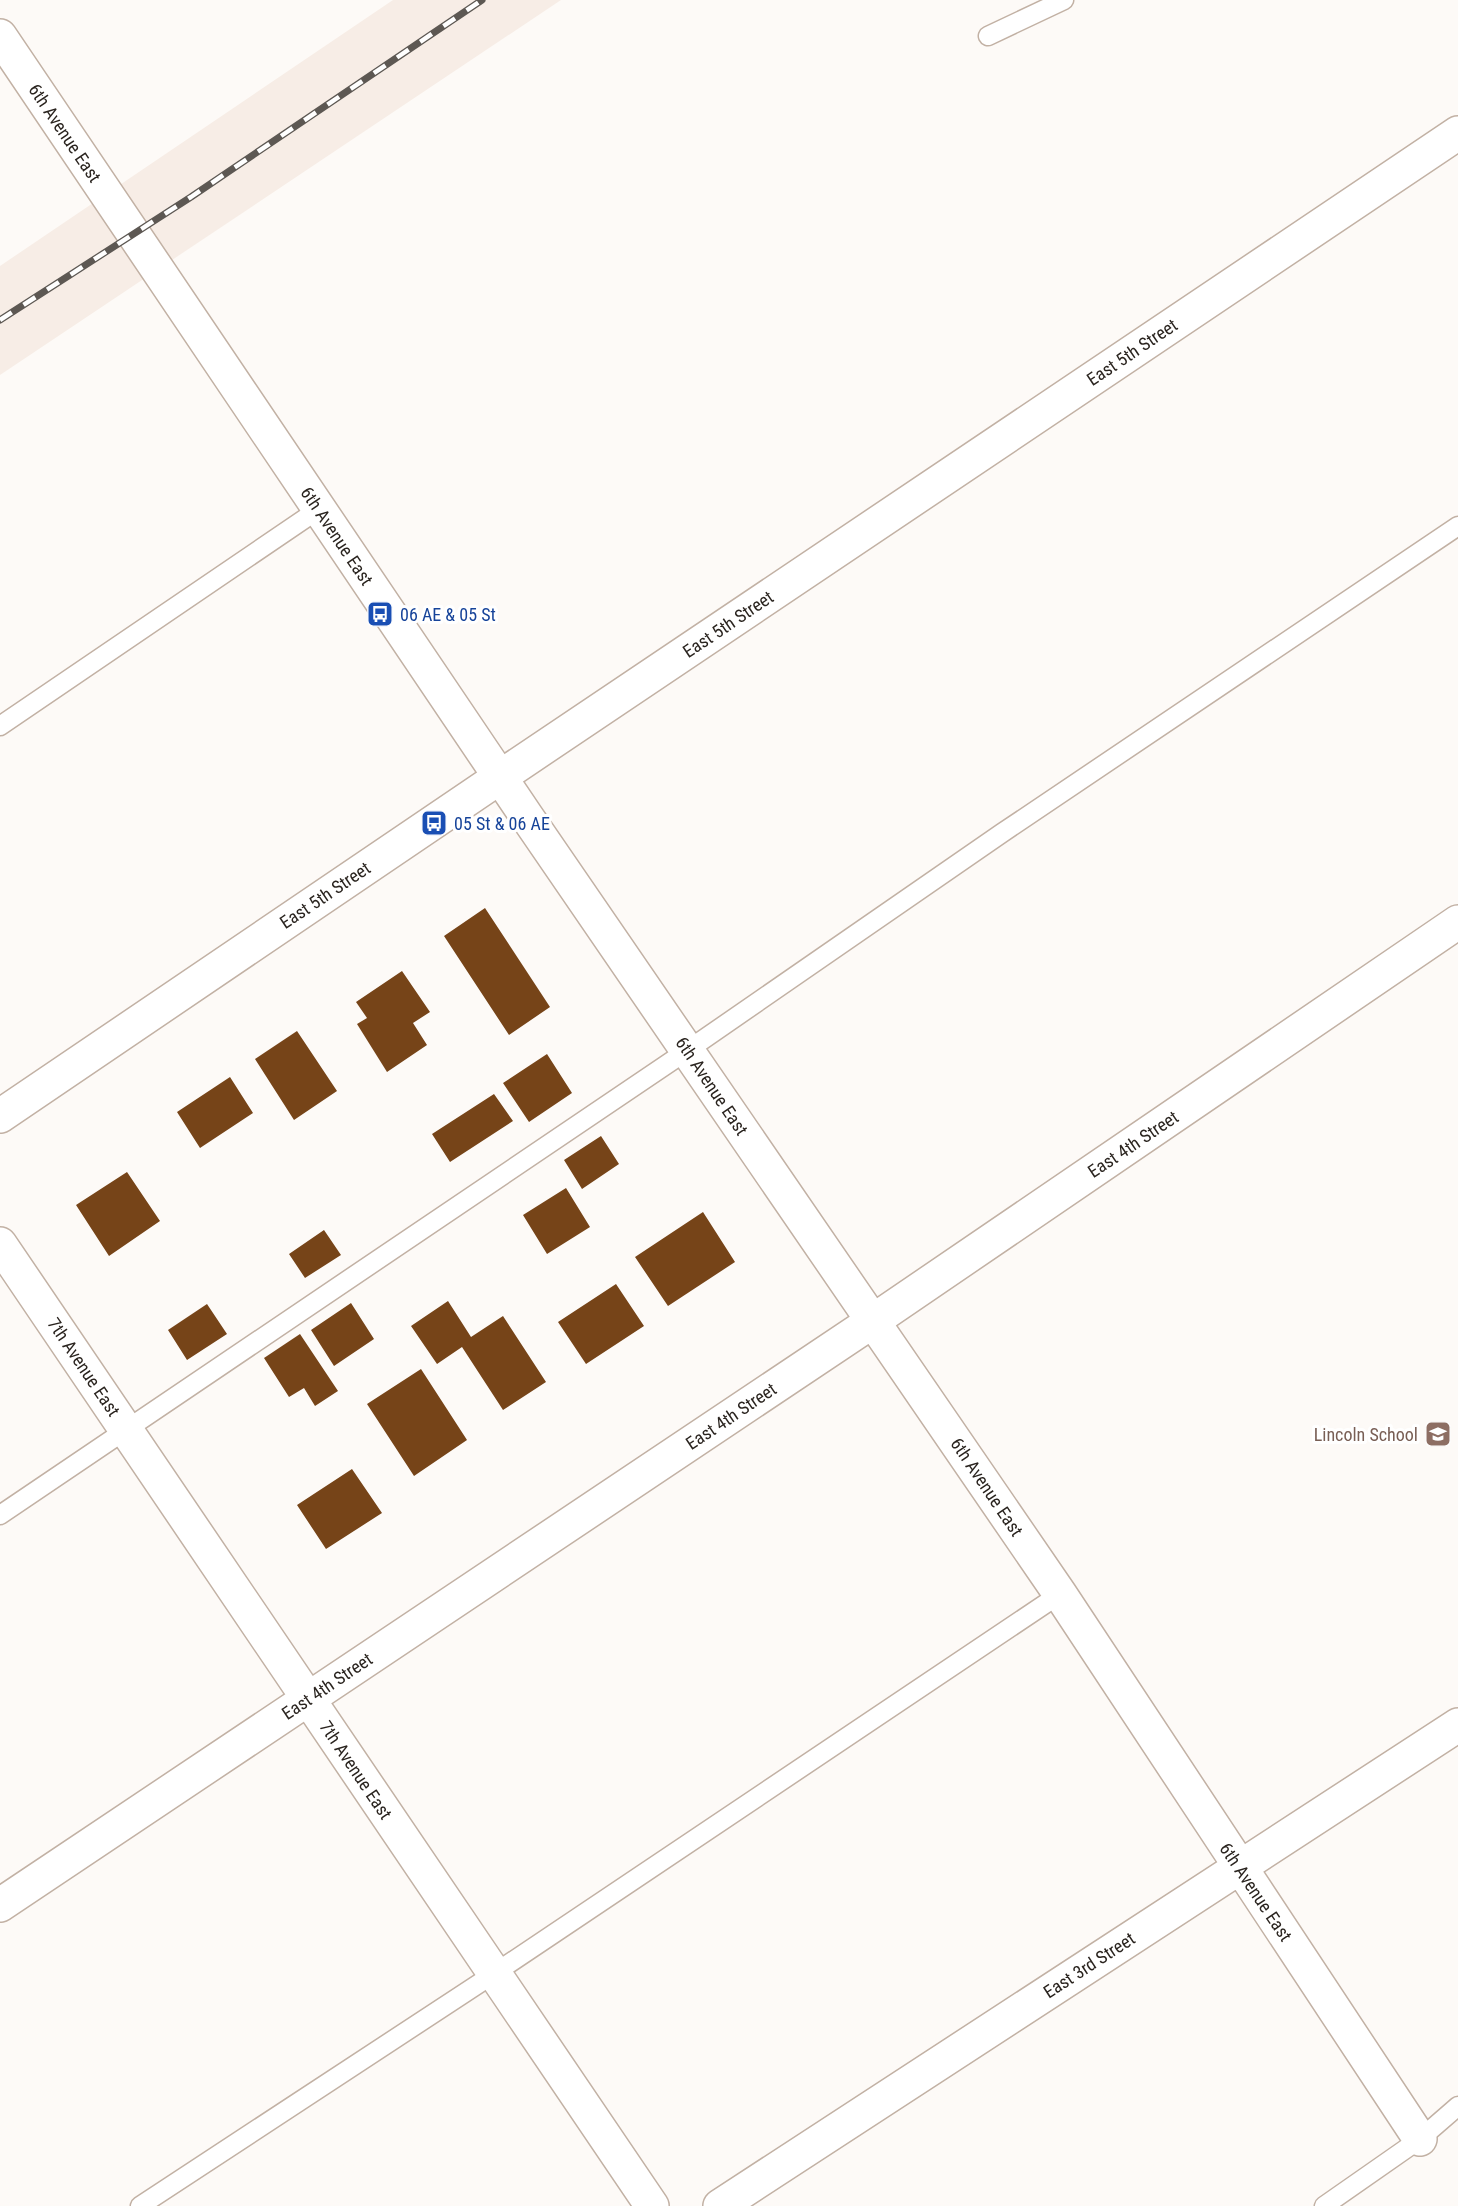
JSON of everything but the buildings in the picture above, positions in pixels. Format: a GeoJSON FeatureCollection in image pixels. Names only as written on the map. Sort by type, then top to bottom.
{"type":"FeatureCollection","features":[{"type":"Feature","properties":{"kind":"street","name":"6th Avenue East"},"geometry":{"type":"LineString","coordinates":[[0,36],[500,777],[1060,1594],[1420,2139]]}},
{"type":"Feature","properties":{"kind":"street","name":"East 5th Street"},"geometry":{"type":"LineString","coordinates":[[0,1116],[500,777],[1458,134]]}},
{"type":"Feature","properties":{"kind":"street","name":"East 4th Street"},"geometry":{"type":"LineString","coordinates":[[0,1905],[873,1321],[1458,922]]}},
{"type":"Feature","properties":{"kind":"street","name":"7th Avenue East"},"geometry":{"type":"LineString","coordinates":[[0,1244],[652,2206]]}},
{"type":"Feature","properties":{"kind":"street","name":"East 3rd Street"},"geometry":{"type":"LineString","coordinates":[[720,2206],[1458,1725]]}},
{"type":"Feature","properties":{"kind":"lane"},"geometry":{"type":"LineString","coordinates":[[988,36],[1064,0]]}},
{"type":"Feature","properties":{"kind":"lane"},"geometry":{"type":"LineString","coordinates":[[0,726],[319,509]]}},
{"type":"Feature","properties":{"kind":"lane"},"geometry":{"type":"LineString","coordinates":[[0,1515],[688,1050],[1002,833],[1458,526]]}},
{"type":"Feature","properties":{"kind":"lane"},"geometry":{"type":"LineString","coordinates":[[140,2206],[495,1973],[1060,1594]]}},
{"type":"Feature","properties":{"kind":"lane"},"geometry":{"type":"LineString","coordinates":[[1324,2206],[1420,2139],[1458,2106]]}},
{"type":"Feature","properties":{"kind":"shaded area"},"geometry":{"type":"Polygon","coordinates":[[[393,0],[561,0],[0,375],[0,266],[393,0]]]}},
{"type":"Feature","properties":{"kind":"railway"},"geometry":{"type":"LineString","coordinates":[[0,320],[191,197],[482,0]]}},
{"type":"Feature","properties":{"kind":"place","name":"06 AE & 05 St"},"geometry":{"type":"Point","coordinates":[380,614]}},
{"type":"Feature","properties":{"kind":"place","name":"05 St & 06 AE"},"geometry":{"type":"Point","coordinates":[434,823]}},
{"type":"Feature","properties":{"kind":"place","name":"Lincoln School"},"geometry":{"type":"Point","coordinates":[1438,1434]}}]}
